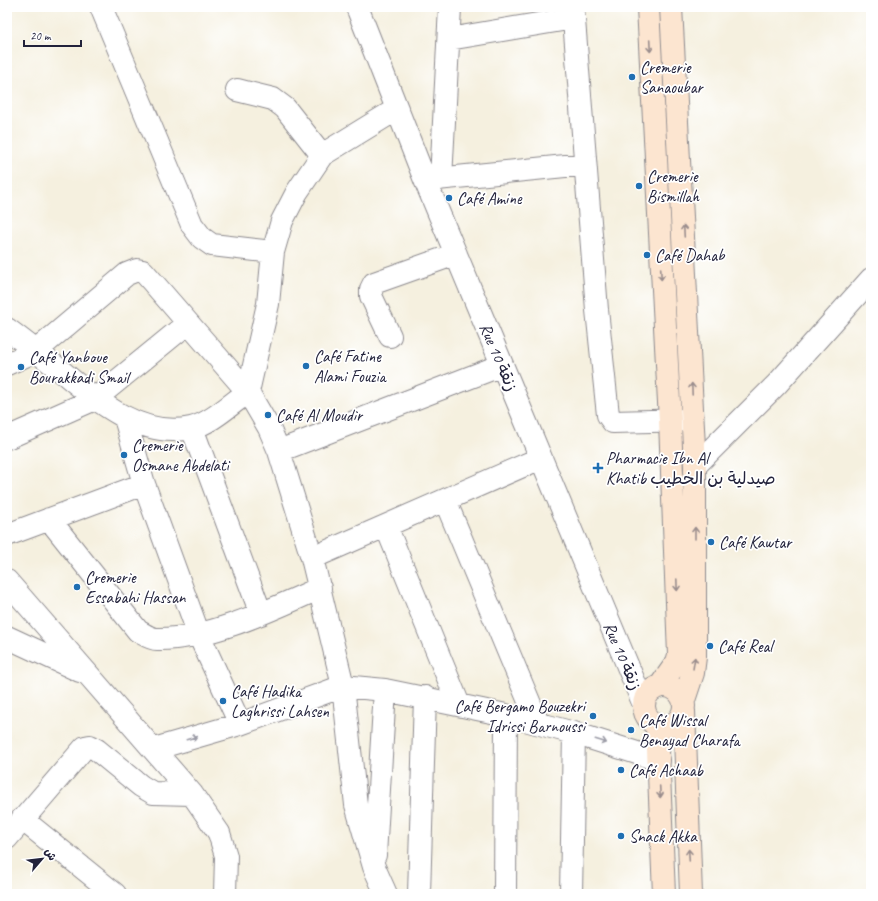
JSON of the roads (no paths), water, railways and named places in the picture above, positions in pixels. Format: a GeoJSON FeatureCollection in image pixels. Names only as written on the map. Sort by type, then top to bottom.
{"type":"FeatureCollection","features":[{"type":"Feature","properties":{"kind":"main road"},"geometry":{"type":"LineString","coordinates":[[648,7],[670,421],[679,655],[677,662],[660,686],[649,692],[644,705],[648,719],[657,726],[670,726],[677,723],[684,706],[695,658],[696,466],[671,7]]}},
{"type":"Feature","properties":{"kind":"main road"},"geometry":{"type":"LineString","coordinates":[[660,686],[667,686],[675,689],[684,706],[691,894]]}},
{"type":"Feature","properties":{"kind":"main road"},"geometry":{"type":"LineString","coordinates":[[657,726],[664,894]]}},
{"type":"Feature","properties":{"kind":"street"},"geometry":{"type":"LineString","coordinates":[[102,7],[192,225],[202,238],[212,245],[273,252]]}},
{"type":"Feature","properties":{"kind":"street","name":"Rue 10 زنقة"},"geometry":{"type":"LineString","coordinates":[[358,7],[397,109],[433,180],[456,254],[644,705]]}},
{"type":"Feature","properties":{"kind":"street"},"geometry":{"type":"LineString","coordinates":[[450,7],[449,39],[433,180],[585,164]]}},
{"type":"Feature","properties":{"kind":"street"},"geometry":{"type":"LineString","coordinates":[[449,39],[573,12],[597,310],[608,415],[613,422],[693,420]]}},
{"type":"Feature","properties":{"kind":"street"},"geometry":{"type":"LineString","coordinates":[[237,90],[273,99],[285,108],[322,155]]}},
{"type":"Feature","properties":{"kind":"street"},"geometry":{"type":"LineString","coordinates":[[7,329],[95,399],[125,418],[160,429],[192,428],[212,418],[248,392],[268,304],[273,252],[282,221],[297,192],[322,155],[397,109]]}},
{"type":"Feature","properties":{"kind":"street"},"geometry":{"type":"LineString","coordinates":[[390,336],[370,296],[374,283],[456,254]]}},
{"type":"Feature","properties":{"kind":"street"},"geometry":{"type":"LineString","coordinates":[[7,364],[36,351],[127,274],[137,270],[143,271],[248,392],[269,428],[279,451],[312,558],[343,686],[356,805],[374,868],[386,894]]}},
{"type":"Feature","properties":{"kind":"street"},"geometry":{"type":"LineString","coordinates":[[696,466],[777,384],[871,279]]}},
{"type":"Feature","properties":{"kind":"street"},"geometry":{"type":"LineString","coordinates":[[7,438],[95,399],[188,323]]}},
{"type":"Feature","properties":{"kind":"street"},"geometry":{"type":"LineString","coordinates":[[279,451],[502,365]]}},
{"type":"Feature","properties":{"kind":"street"},"geometry":{"type":"LineString","coordinates":[[125,418],[144,484],[199,634],[240,724]]}},
{"type":"Feature","properties":{"kind":"street"},"geometry":{"type":"LineString","coordinates":[[192,428],[261,614]]}},
{"type":"Feature","properties":{"kind":"street"},"geometry":{"type":"LineString","coordinates":[[312,558],[541,458]]}},
{"type":"Feature","properties":{"kind":"street"},"geometry":{"type":"LineString","coordinates":[[7,535],[144,484]]}},
{"type":"Feature","properties":{"kind":"street"},"geometry":{"type":"LineString","coordinates":[[446,500],[538,723]]}},
{"type":"Feature","properties":{"kind":"street"},"geometry":{"type":"LineString","coordinates":[[49,519],[138,630],[156,639],[199,634],[261,614],[320,588]]}},
{"type":"Feature","properties":{"kind":"street"},"geometry":{"type":"LineString","coordinates":[[386,526],[459,705]]}},
{"type":"Feature","properties":{"kind":"street"},"geometry":{"type":"LineString","coordinates":[[7,581],[192,794],[219,833],[224,848],[226,856],[225,894]]}},
{"type":"Feature","properties":{"kind":"street"},"geometry":{"type":"LineString","coordinates":[[7,637],[87,674]]}},
{"type":"Feature","properties":{"kind":"street"},"geometry":{"type":"LineString","coordinates":[[154,749],[240,724],[343,686],[385,690],[506,715],[574,733],[659,760]]}},
{"type":"Feature","properties":{"kind":"street"},"geometry":{"type":"LineString","coordinates":[[374,868],[385,690]]}},
{"type":"Feature","properties":{"kind":"street"},"geometry":{"type":"LineString","coordinates":[[419,894],[425,698]]}},
{"type":"Feature","properties":{"kind":"street"},"geometry":{"type":"LineString","coordinates":[[504,894],[506,715]]}},
{"type":"Feature","properties":{"kind":"street"},"geometry":{"type":"LineString","coordinates":[[571,894],[574,733]]}},
{"type":"Feature","properties":{"kind":"street"},"geometry":{"type":"LineString","coordinates":[[7,838],[85,747],[90,746],[141,786],[153,793],[192,794]]}},
{"type":"Feature","properties":{"kind":"street"},"geometry":{"type":"LineString","coordinates":[[22,819],[116,894]]}},
{"type":"Feature","properties":{"kind":"place","name":"Cremerie Sanaoubar"},"geometry":{"type":"Point","coordinates":[632,77]}},
{"type":"Feature","properties":{"kind":"place","name":"Cremerie Bismillah"},"geometry":{"type":"Point","coordinates":[639,186]}},
{"type":"Feature","properties":{"kind":"place","name":"Café Amine"},"geometry":{"type":"Point","coordinates":[449,198]}},
{"type":"Feature","properties":{"kind":"place","name":"Café Dahab"},"geometry":{"type":"Point","coordinates":[647,255]}},
{"type":"Feature","properties":{"kind":"place","name":"Café Fatine Alami Fouzia"},"geometry":{"type":"Point","coordinates":[306,366]}},
{"type":"Feature","properties":{"kind":"place","name":"Café Yanboue Bourakkadi Smail"},"geometry":{"type":"Point","coordinates":[21,367]}},
{"type":"Feature","properties":{"kind":"place","name":"Café Al Moudir"},"geometry":{"type":"Point","coordinates":[268,415]}},
{"type":"Feature","properties":{"kind":"place","name":"Cremerie Osmane Abdelati"},"geometry":{"type":"Point","coordinates":[124,455]}},
{"type":"Feature","properties":{"kind":"place","name":"Pharmacie Ibn Al Khatib صيدلية بن الخطيب"},"geometry":{"type":"Point","coordinates":[598,468]}},
{"type":"Feature","properties":{"kind":"place","name":"Café Kawtar"},"geometry":{"type":"Point","coordinates":[711,542]}},
{"type":"Feature","properties":{"kind":"place","name":"Cremerie Essabahi Hassan"},"geometry":{"type":"Point","coordinates":[77,587]}},
{"type":"Feature","properties":{"kind":"place","name":"Café Real"},"geometry":{"type":"Point","coordinates":[710,646]}},
{"type":"Feature","properties":{"kind":"place","name":"Café Hadika Laghrissi Lahsen"},"geometry":{"type":"Point","coordinates":[223,701]}},
{"type":"Feature","properties":{"kind":"place","name":"Café Bergamo Bouzekri Idrissi Barnoussi"},"geometry":{"type":"Point","coordinates":[593,716]}},
{"type":"Feature","properties":{"kind":"place","name":"Café Wissal Benayad Charafa"},"geometry":{"type":"Point","coordinates":[631,730]}},
{"type":"Feature","properties":{"kind":"place","name":"Café Achaab"},"geometry":{"type":"Point","coordinates":[621,770]}},
{"type":"Feature","properties":{"kind":"place","name":"Snack Akka"},"geometry":{"type":"Point","coordinates":[621,836]}}]}
